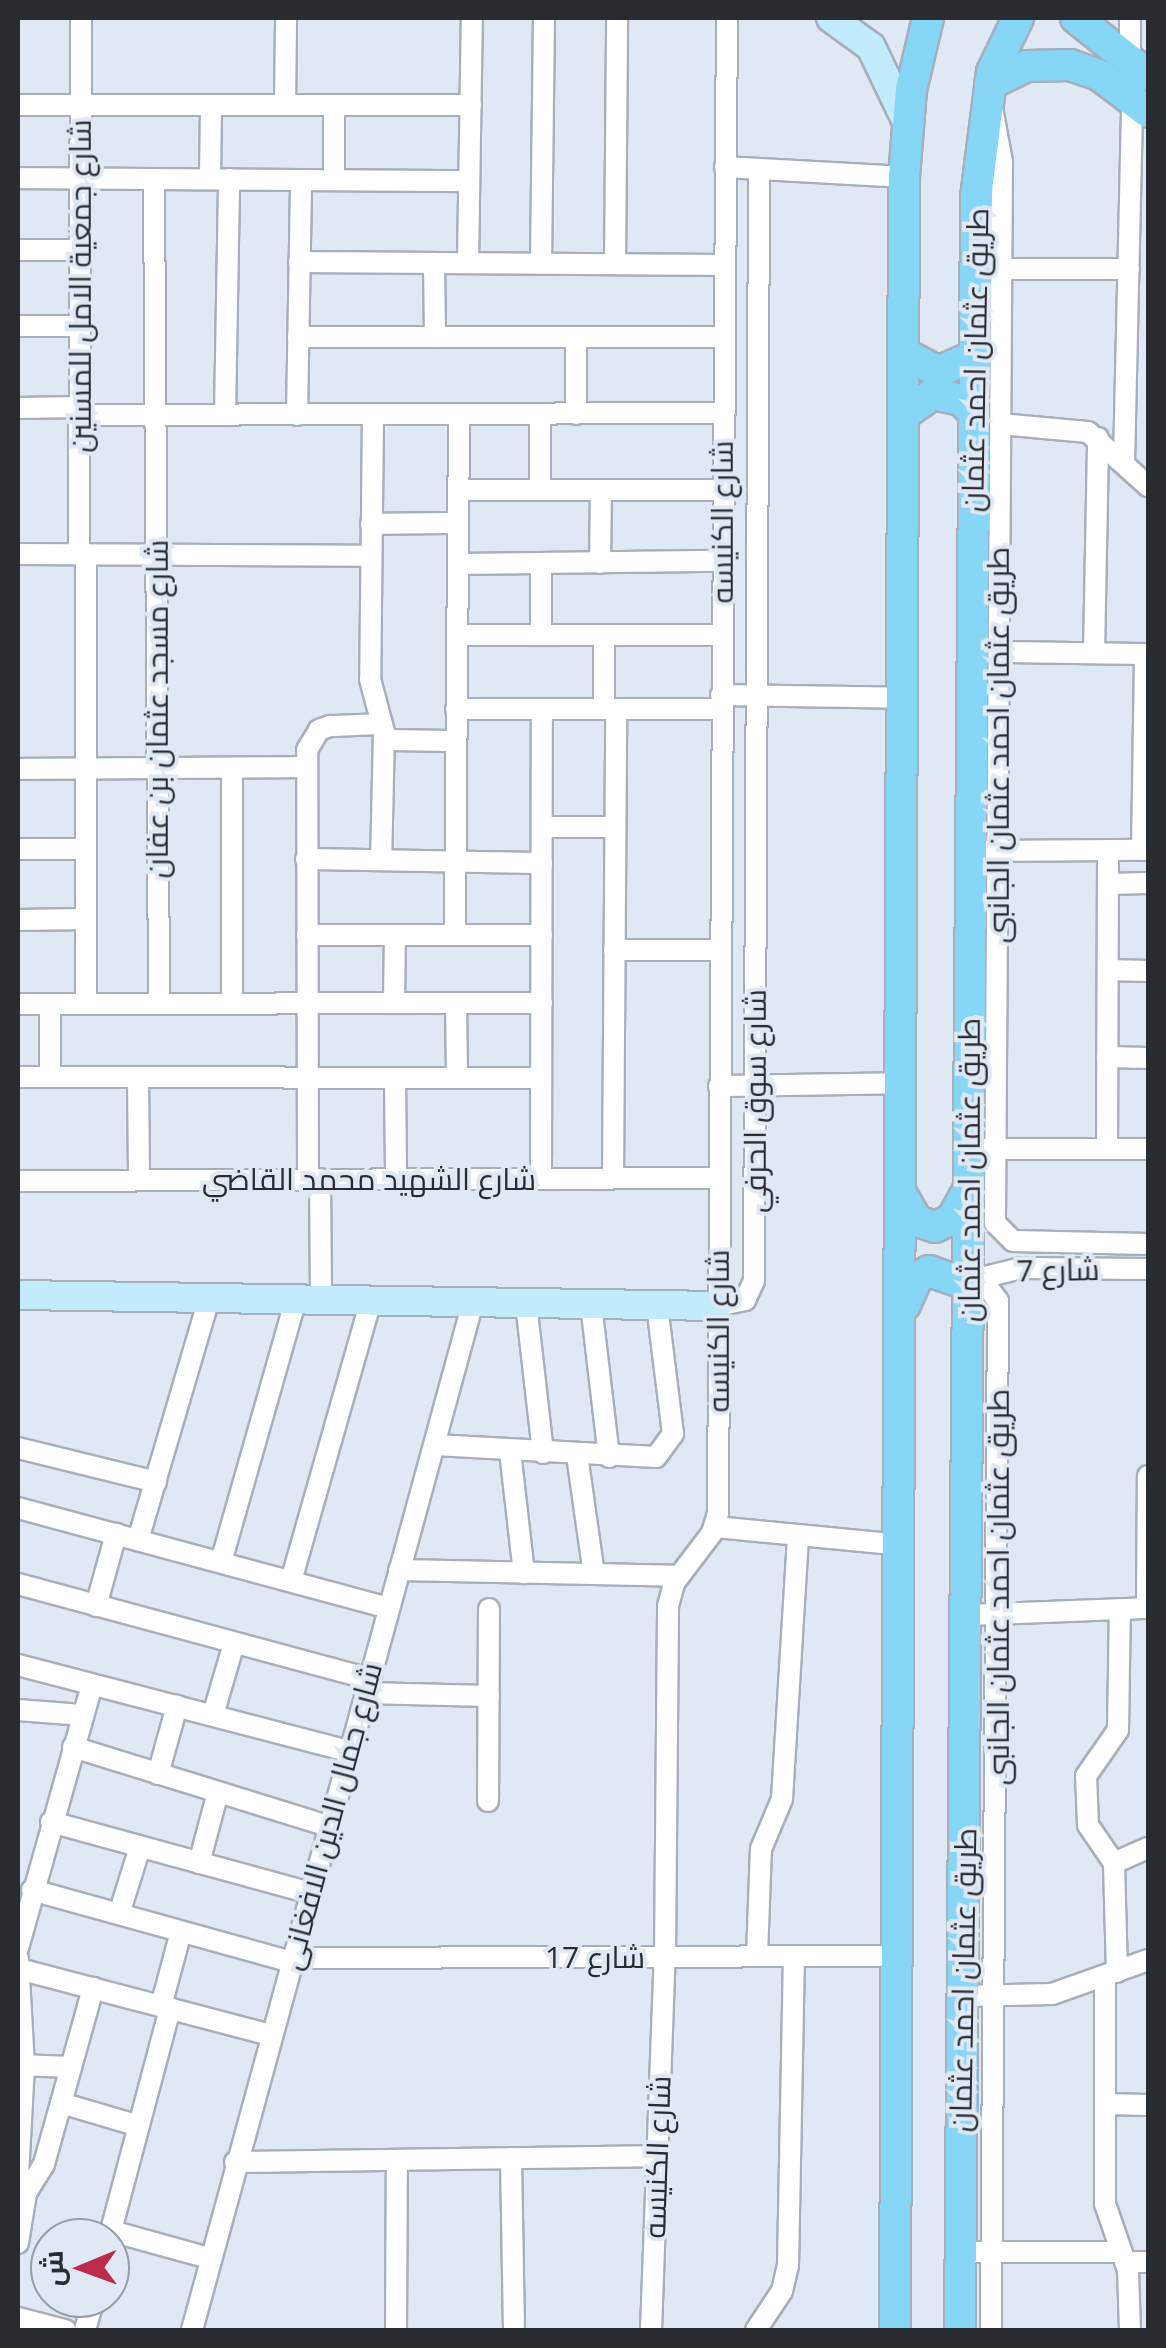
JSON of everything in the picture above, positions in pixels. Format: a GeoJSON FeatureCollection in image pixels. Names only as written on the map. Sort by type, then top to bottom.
{"type":"FeatureCollection","features":[{"type":"Feature","properties":{"kind":"main road"},"geometry":{"type":"LineString","coordinates":[[894,2330],[901,1546],[904,177],[906,120],[928,18]]}},
{"type":"Feature","properties":{"kind":"main road","name":"طريق عثمان احمد عثمان"},"geometry":{"type":"LineString","coordinates":[[960,2330],[968,1190],[982,1149],[987,419],[974,356],[976,177],[988,89],[1018,18]]}},
{"type":"Feature","properties":{"kind":"main road"},"geometry":{"type":"LineString","coordinates":[[1076,18],[1140,87]]}},
{"type":"Feature","properties":{"kind":"main road"},"geometry":{"type":"LineString","coordinates":[[988,89],[1027,66],[1054,63],[1140,87]]}},
{"type":"Feature","properties":{"kind":"main road"},"geometry":{"type":"LineString","coordinates":[[903,353],[938,372],[974,356]]}},
{"type":"Feature","properties":{"kind":"main road"},"geometry":{"type":"LineString","coordinates":[[903,415],[934,394],[960,400],[987,419]]}},
{"type":"Feature","properties":{"kind":"main road"},"geometry":{"type":"LineString","coordinates":[[902,1195],[917,1221],[935,1227],[952,1219],[968,1190]]}},
{"type":"Feature","properties":{"kind":"main road"},"geometry":{"type":"LineString","coordinates":[[902,1311],[914,1284],[928,1271],[969,1283]]}},
{"type":"Feature","properties":{"kind":"street","name":"شارع جمعية الامل للمسنين"},"geometry":{"type":"LineString","coordinates":[[80,18],[86,1004]]}},
{"type":"Feature","properties":{"kind":"street"},"geometry":{"type":"LineString","coordinates":[[285,105],[286,18]]}},
{"type":"Feature","properties":{"kind":"street"},"geometry":{"type":"LineString","coordinates":[[468,263],[472,18]]}},
{"type":"Feature","properties":{"kind":"street"},"geometry":{"type":"LineString","coordinates":[[541,264],[544,18]]}},
{"type":"Feature","properties":{"kind":"street"},"geometry":{"type":"LineString","coordinates":[[615,264],[617,18]]}},
{"type":"Feature","properties":{"kind":"street","name":"شارع الكنيسه"},"geometry":{"type":"LineString","coordinates":[[651,2330],[665,1956],[668,1606],[678,1576],[715,1528],[727,18]]}},
{"type":"Feature","properties":{"kind":"street"},"geometry":{"type":"LineString","coordinates":[[831,18],[872,46],[906,120]]}},
{"type":"Feature","properties":{"kind":"street"},"geometry":{"type":"LineString","coordinates":[[1124,464],[1129,270],[1140,87],[1130,18]]}},
{"type":"Feature","properties":{"kind":"street","name":"طريق عثمان احمد عثمان الجانبى"},"geometry":{"type":"LineString","coordinates":[[984,851],[999,652],[987,419],[1001,269],[1002,162],[988,89]]}},
{"type":"Feature","properties":{"kind":"street"},"geometry":{"type":"LineString","coordinates":[[18,105],[471,105]]}},
{"type":"Feature","properties":{"kind":"street"},"geometry":{"type":"LineString","coordinates":[[212,105],[219,179],[225,415]]}},
{"type":"Feature","properties":{"kind":"street"},"geometry":{"type":"LineString","coordinates":[[334,105],[334,180]]}},
{"type":"Feature","properties":{"kind":"street"},"geometry":{"type":"LineString","coordinates":[[725,168],[904,177]]}},
{"type":"Feature","properties":{"kind":"street","name":"شارع سوق الحرفي"},"geometry":{"type":"LineString","coordinates":[[717,1306],[739,1304],[753,1288],[759,169]]}},
{"type":"Feature","properties":{"kind":"street"},"geometry":{"type":"LineString","coordinates":[[18,178],[469,181]]}},
{"type":"Feature","properties":{"kind":"street","name":"شارع مسجد عثمان بن عفان"},"geometry":{"type":"LineString","coordinates":[[154,179],[159,1004]]}},
{"type":"Feature","properties":{"kind":"street"},"geometry":{"type":"LineString","coordinates":[[297,415],[301,180]]}},
{"type":"Feature","properties":{"kind":"street"},"geometry":{"type":"LineString","coordinates":[[18,250],[80,250]]}},
{"type":"Feature","properties":{"kind":"street"},"geometry":{"type":"LineString","coordinates":[[300,262],[724,265]]}},
{"type":"Feature","properties":{"kind":"street"},"geometry":{"type":"LineString","coordinates":[[434,262],[435,337]]}},
{"type":"Feature","properties":{"kind":"street"},"geometry":{"type":"LineString","coordinates":[[1001,269],[1129,270]]}},
{"type":"Feature","properties":{"kind":"street"},"geometry":{"type":"LineString","coordinates":[[18,326],[80,326]]}},
{"type":"Feature","properties":{"kind":"street"},"geometry":{"type":"LineString","coordinates":[[298,337],[724,337]]}},
{"type":"Feature","properties":{"kind":"street"},"geometry":{"type":"LineString","coordinates":[[576,337],[576,414]]}},
{"type":"Feature","properties":{"kind":"street"},"geometry":{"type":"LineString","coordinates":[[1127,356],[1148,357]]}},
{"type":"Feature","properties":{"kind":"street"},"geometry":{"type":"LineString","coordinates":[[18,408],[156,415],[723,414]]}},
{"type":"Feature","properties":{"kind":"street"},"geometry":{"type":"LineString","coordinates":[[373,414],[370,678],[383,732],[381,860]]}},
{"type":"Feature","properties":{"kind":"street"},"geometry":{"type":"LineString","coordinates":[[454,935],[459,414]]}},
{"type":"Feature","properties":{"kind":"street"},"geometry":{"type":"LineString","coordinates":[[540,414],[540,490]]}},
{"type":"Feature","properties":{"kind":"street"},"geometry":{"type":"LineString","coordinates":[[987,419],[1067,426],[1098,438],[1148,486]]}},
{"type":"Feature","properties":{"kind":"street"},"geometry":{"type":"LineString","coordinates":[[1094,653],[1098,438]]}},
{"type":"Feature","properties":{"kind":"street"},"geometry":{"type":"LineString","coordinates":[[458,490],[722,490]]}},
{"type":"Feature","properties":{"kind":"street"},"geometry":{"type":"LineString","coordinates":[[600,563],[601,490]]}},
{"type":"Feature","properties":{"kind":"street"},"geometry":{"type":"LineString","coordinates":[[371,524],[458,524]]}},
{"type":"Feature","properties":{"kind":"street"},"geometry":{"type":"LineString","coordinates":[[18,554],[371,556]]}},
{"type":"Feature","properties":{"kind":"street"},"geometry":{"type":"LineString","coordinates":[[458,564],[722,562]]}},
{"type":"Feature","properties":{"kind":"street"},"geometry":{"type":"LineString","coordinates":[[541,563],[541,635]]}},
{"type":"Feature","properties":{"kind":"street"},"geometry":{"type":"LineString","coordinates":[[457,635],[722,635]]}},
{"type":"Feature","properties":{"kind":"street"},"geometry":{"type":"LineString","coordinates":[[604,635],[615,827],[613,1178]]}},
{"type":"Feature","properties":{"kind":"street"},"geometry":{"type":"LineString","coordinates":[[984,851],[1145,850],[1147,654],[999,652]]}},
{"type":"Feature","properties":{"kind":"street"},"geometry":{"type":"LineString","coordinates":[[456,709],[610,709],[756,696],[902,698]]}},
{"type":"Feature","properties":{"kind":"street"},"geometry":{"type":"LineString","coordinates":[[542,709],[542,1178]]}},
{"type":"Feature","properties":{"kind":"street"},"geometry":{"type":"LineString","coordinates":[[221,1562],[309,1299],[314,1179],[307,1078],[306,750],[319,730],[383,732],[456,741]]}},
{"type":"Feature","properties":{"kind":"street"},"geometry":{"type":"LineString","coordinates":[[18,769],[306,767]]}},
{"type":"Feature","properties":{"kind":"street"},"geometry":{"type":"LineString","coordinates":[[232,768],[232,1004]]}},
{"type":"Feature","properties":{"kind":"street"},"geometry":{"type":"LineString","coordinates":[[542,827],[615,827]]}},
{"type":"Feature","properties":{"kind":"street"},"geometry":{"type":"LineString","coordinates":[[18,849],[86,849]]}},
{"type":"Feature","properties":{"kind":"street"},"geometry":{"type":"LineString","coordinates":[[1107,1149],[1108,850]]}},
{"type":"Feature","properties":{"kind":"street"},"geometry":{"type":"LineString","coordinates":[[306,859],[542,863]]}},
{"type":"Feature","properties":{"kind":"street"},"geometry":{"type":"LineString","coordinates":[[1108,884],[1148,883]]}},
{"type":"Feature","properties":{"kind":"street"},"geometry":{"type":"LineString","coordinates":[[18,920],[86,919]]}},
{"type":"Feature","properties":{"kind":"street"},"geometry":{"type":"LineString","coordinates":[[306,935],[542,935]]}},
{"type":"Feature","properties":{"kind":"street"},"geometry":{"type":"LineString","coordinates":[[394,1004],[395,935]]}},
{"type":"Feature","properties":{"kind":"street"},"geometry":{"type":"LineString","coordinates":[[614,950],[720,950]]}},
{"type":"Feature","properties":{"kind":"street"},"geometry":{"type":"LineString","coordinates":[[1108,970],[1148,971]]}},
{"type":"Feature","properties":{"kind":"street"},"geometry":{"type":"LineString","coordinates":[[456,1003],[457,1078]]}},
{"type":"Feature","properties":{"kind":"street"},"geometry":{"type":"LineString","coordinates":[[18,1004],[542,1003]]}},
{"type":"Feature","properties":{"kind":"street"},"geometry":{"type":"LineString","coordinates":[[50,1004],[50,1077]]}},
{"type":"Feature","properties":{"kind":"street"},"geometry":{"type":"LineString","coordinates":[[1107,1057],[1148,1058]]}},
{"type":"Feature","properties":{"kind":"street"},"geometry":{"type":"LineString","coordinates":[[18,1077],[542,1078]]}},
{"type":"Feature","properties":{"kind":"street"},"geometry":{"type":"LineString","coordinates":[[138,1077],[139,1180]]}},
{"type":"Feature","properties":{"kind":"street"},"geometry":{"type":"LineString","coordinates":[[395,1078],[396,1179]]}},
{"type":"Feature","properties":{"kind":"street"},"geometry":{"type":"LineString","coordinates":[[719,1086],[902,1083]]}},
{"type":"Feature","properties":{"kind":"street"},"geometry":{"type":"LineString","coordinates":[[982,1149],[1148,1149]]}},
{"type":"Feature","properties":{"kind":"street","name":"شارع 7"},"geometry":{"type":"LineString","coordinates":[[982,1149],[998,1229],[1013,1242],[1148,1244]]}},
{"type":"Feature","properties":{"kind":"street","name":"شارع الشهيد محمد القاضي"},"geometry":{"type":"LineString","coordinates":[[18,1181],[720,1178]]}},
{"type":"Feature","properties":{"kind":"street","name":"شارع 7"},"geometry":{"type":"LineString","coordinates":[[969,1283],[1022,1268],[1148,1269]]}},
{"type":"Feature","properties":{"kind":"street","name":"طريق عثمان احمد عثمان الجانبى"},"geometry":{"type":"LineString","coordinates":[[969,1283],[986,1286],[998,1301],[999,1614],[991,2330]]}},
{"type":"Feature","properties":{"kind":"street"},"geometry":{"type":"LineString","coordinates":[[18,1295],[717,1306]]}},
{"type":"Feature","properties":{"kind":"street"},"geometry":{"type":"LineString","coordinates":[[138,1540],[209,1298]]}},
{"type":"Feature","properties":{"kind":"street"},"geometry":{"type":"LineString","coordinates":[[291,1582],[372,1300]]}},
{"type":"Feature","properties":{"kind":"street","name":"شارع جمال الدين الافغانى"},"geometry":{"type":"LineString","coordinates":[[192,2330],[473,1302]]}},
{"type":"Feature","properties":{"kind":"street"},"geometry":{"type":"LineString","coordinates":[[526,1303],[543,1453]]}},
{"type":"Feature","properties":{"kind":"street"},"geometry":{"type":"LineString","coordinates":[[591,1304],[609,1457]]}},
{"type":"Feature","properties":{"kind":"street"},"geometry":{"type":"LineString","coordinates":[[435,1445],[609,1457],[656,1456],[673,1434],[657,1305]]}},
{"type":"Feature","properties":{"kind":"street"},"geometry":{"type":"LineString","coordinates":[[18,1448],[156,1482]]}},
{"type":"Feature","properties":{"kind":"street"},"geometry":{"type":"LineString","coordinates":[[510,1451],[524,1573]]}},
{"type":"Feature","properties":{"kind":"street"},"geometry":{"type":"LineString","coordinates":[[577,1455],[594,1574]]}},
{"type":"Feature","properties":{"kind":"street"},"geometry":{"type":"LineString","coordinates":[[966,1615],[1148,1608],[1148,1476]]}},
{"type":"Feature","properties":{"kind":"street"},"geometry":{"type":"LineString","coordinates":[[18,1508],[388,1608]]}},
{"type":"Feature","properties":{"kind":"street"},"geometry":{"type":"LineString","coordinates":[[715,1528],[901,1546]]}},
{"type":"Feature","properties":{"kind":"street"},"geometry":{"type":"LineString","coordinates":[[96,1606],[116,1534]]}},
{"type":"Feature","properties":{"kind":"street"},"geometry":{"type":"LineString","coordinates":[[758,1956],[761,1849],[782,1800],[798,1536]]}},
{"type":"Feature","properties":{"kind":"street"},"geometry":{"type":"LineString","coordinates":[[399,1570],[678,1576]]}},
{"type":"Feature","properties":{"kind":"street"},"geometry":{"type":"LineString","coordinates":[[18,1584],[234,1643],[367,1686],[489,1696]]}},
{"type":"Feature","properties":{"kind":"street"},"geometry":{"type":"LineString","coordinates":[[488,1802],[489,1609]]}},
{"type":"Feature","properties":{"kind":"street"},"geometry":{"type":"LineString","coordinates":[[1120,1609],[1118,1730],[1086,1776],[1088,1825],[1114,1863],[1105,2104],[1106,2216],[1139,2305],[1130,2330]]}},
{"type":"Feature","properties":{"kind":"street"},"geometry":{"type":"LineString","coordinates":[[212,1715],[234,1643]]}},
{"type":"Feature","properties":{"kind":"street"},"geometry":{"type":"LineString","coordinates":[[18,1665],[349,1751]]}},
{"type":"Feature","properties":{"kind":"street"},"geometry":{"type":"LineString","coordinates":[[18,1948],[28,1881],[51,1822],[92,1684]]}},
{"type":"Feature","properties":{"kind":"street"},"geometry":{"type":"LineString","coordinates":[[158,1774],[177,1706]]}},
{"type":"Feature","properties":{"kind":"street"},"geometry":{"type":"LineString","coordinates":[[18,1710],[82,1714]]}},
{"type":"Feature","properties":{"kind":"street"},"geometry":{"type":"LineString","coordinates":[[72,1748],[328,1826]]}},
{"type":"Feature","properties":{"kind":"street"},"geometry":{"type":"LineString","coordinates":[[199,1863],[218,1792]]}},
{"type":"Feature","properties":{"kind":"street"},"geometry":{"type":"LineString","coordinates":[[51,1822],[310,1893]]}},
{"type":"Feature","properties":{"kind":"street"},"geometry":{"type":"LineString","coordinates":[[119,1914],[140,1846]]}},
{"type":"Feature","properties":{"kind":"street"},"geometry":{"type":"LineString","coordinates":[[1114,1863],[1148,1848]]}},
{"type":"Feature","properties":{"kind":"street","name":"شارع 17"},"geometry":{"type":"LineString","coordinates":[[28,1881],[119,1914],[291,1960],[898,1956]]}},
{"type":"Feature","properties":{"kind":"street"},"geometry":{"type":"LineString","coordinates":[[114,2218],[139,2126],[180,1932]]}},
{"type":"Feature","properties":{"kind":"street"},"geometry":{"type":"LineString","coordinates":[[756,2330],[782,2290],[788,2266],[794,1956]]}},
{"type":"Feature","properties":{"kind":"street"},"geometry":{"type":"LineString","coordinates":[[18,1959],[18,2176],[26,2193]]}},
{"type":"Feature","properties":{"kind":"street"},"geometry":{"type":"LineString","coordinates":[[963,1996],[1052,1994],[1148,1960]]}},
{"type":"Feature","properties":{"kind":"street"},"geometry":{"type":"LineString","coordinates":[[18,1969],[270,2035]]}},
{"type":"Feature","properties":{"kind":"street"},"geometry":{"type":"LineString","coordinates":[[18,2243],[26,2193],[40,2174],[93,1988]]}},
{"type":"Feature","properties":{"kind":"street"},"geometry":{"type":"LineString","coordinates":[[21,2065],[71,2067]]}},
{"type":"Feature","properties":{"kind":"street"},"geometry":{"type":"LineString","coordinates":[[61,2104],[139,2126]]}},
{"type":"Feature","properties":{"kind":"street"},"geometry":{"type":"LineString","coordinates":[[1105,2104],[1148,2104]]}},
{"type":"Feature","properties":{"kind":"street"},"geometry":{"type":"LineString","coordinates":[[235,2162],[657,2156]]}},
{"type":"Feature","properties":{"kind":"street"},"geometry":{"type":"LineString","coordinates":[[511,2158],[514,2330]]}},
{"type":"Feature","properties":{"kind":"street"},"geometry":{"type":"LineString","coordinates":[[396,2330],[397,2160]]}},
{"type":"Feature","properties":{"kind":"street"},"geometry":{"type":"LineString","coordinates":[[130,2239],[209,2258]]}},
{"type":"Feature","properties":{"kind":"street"},"geometry":{"type":"LineString","coordinates":[[961,2252],[1124,2257],[1148,2262]]}},
{"type":"Feature","properties":{"kind":"street"},"geometry":{"type":"LineString","coordinates":[[18,2318],[65,2330]]}}]}
